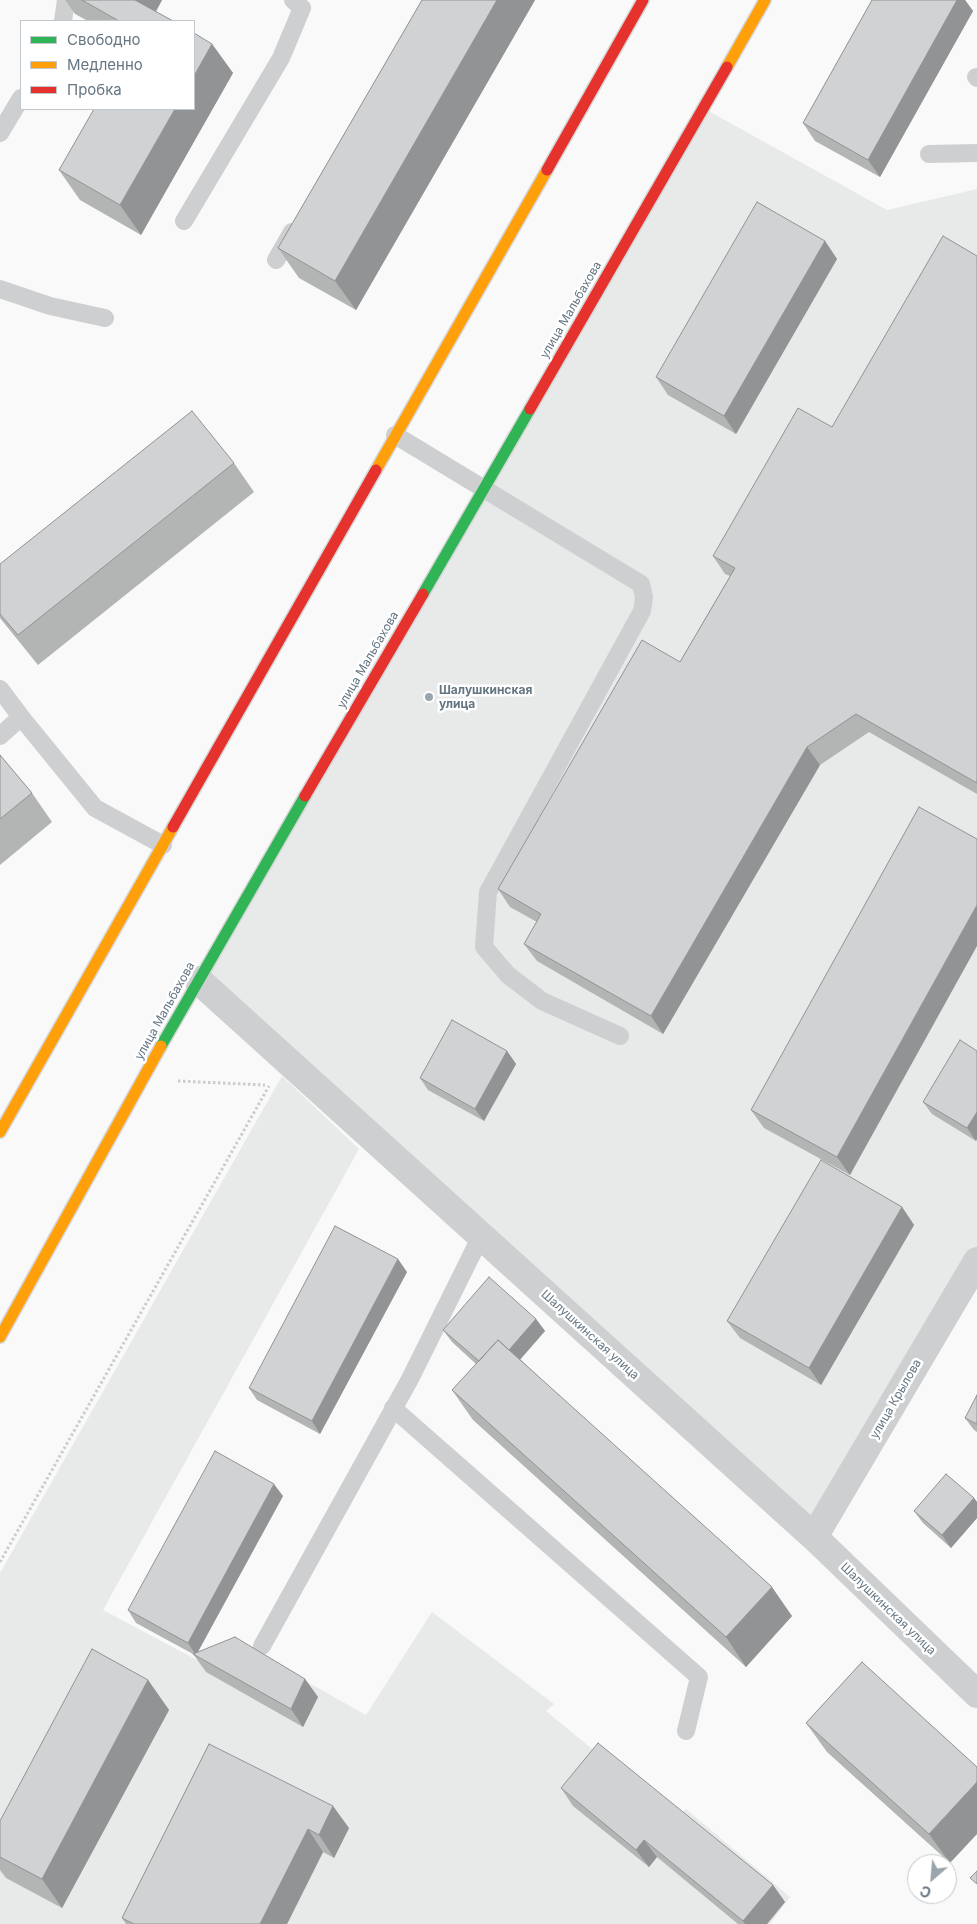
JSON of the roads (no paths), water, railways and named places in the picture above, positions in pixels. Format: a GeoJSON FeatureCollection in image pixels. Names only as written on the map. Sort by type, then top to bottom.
{"type":"FeatureCollection","features":[{"type":"Feature","properties":{"kind":"main road"},"geometry":{"type":"LineString","coordinates":[[0,1132],[643,0]]}},
{"type":"Feature","properties":{"kind":"main road","name":"улица Мальбахова"},"geometry":{"type":"LineString","coordinates":[[0,1337],[198,980],[485,488],[765,0]]}},
{"type":"Feature","properties":{"kind":"street","name":"Шалушкинская улица"},"geometry":{"type":"LineString","coordinates":[[198,980],[814,1537],[977,1694]]}},
{"type":"Feature","properties":{"kind":"street","name":"улица Крылова"},"geometry":{"type":"LineString","coordinates":[[814,1537],[977,1261]]}},
{"type":"Feature","properties":{"kind":"lane"},"geometry":{"type":"LineString","coordinates":[[62,20],[66,0]]}},
{"type":"Feature","properties":{"kind":"lane"},"geometry":{"type":"LineString","coordinates":[[184,221],[281,58],[302,8],[293,0]]}},
{"type":"Feature","properties":{"kind":"lane"},"geometry":{"type":"LineString","coordinates":[[0,133],[20,100]]}},
{"type":"Feature","properties":{"kind":"lane"},"geometry":{"type":"LineString","coordinates":[[929,154],[977,153]]}},
{"type":"Feature","properties":{"kind":"lane"},"geometry":{"type":"LineString","coordinates":[[276,260],[301,216]]}},
{"type":"Feature","properties":{"kind":"lane"},"geometry":{"type":"LineString","coordinates":[[0,289],[50,306],[105,318]]}},
{"type":"Feature","properties":{"kind":"lane"},"geometry":{"type":"LineString","coordinates":[[396,435],[641,584],[644,597],[642,611],[488,892],[484,947],[508,975],[542,1001],[620,1036]]}},
{"type":"Feature","properties":{"kind":"lane"},"geometry":{"type":"LineString","coordinates":[[0,689],[94,808],[163,845]]}},
{"type":"Feature","properties":{"kind":"lane"},"geometry":{"type":"LineString","coordinates":[[0,736],[21,717]]}},
{"type":"Feature","properties":{"kind":"lane"},"geometry":{"type":"LineString","coordinates":[[262,1646],[410,1379],[481,1236]]}},
{"type":"Feature","properties":{"kind":"lane"},"geometry":{"type":"LineString","coordinates":[[393,1408],[699,1678],[686,1731]]}},
{"type":"Feature","properties":{"kind":"place","name":"Шалушкинская улица"},"geometry":{"type":"Point","coordinates":[429,697]}}]}
